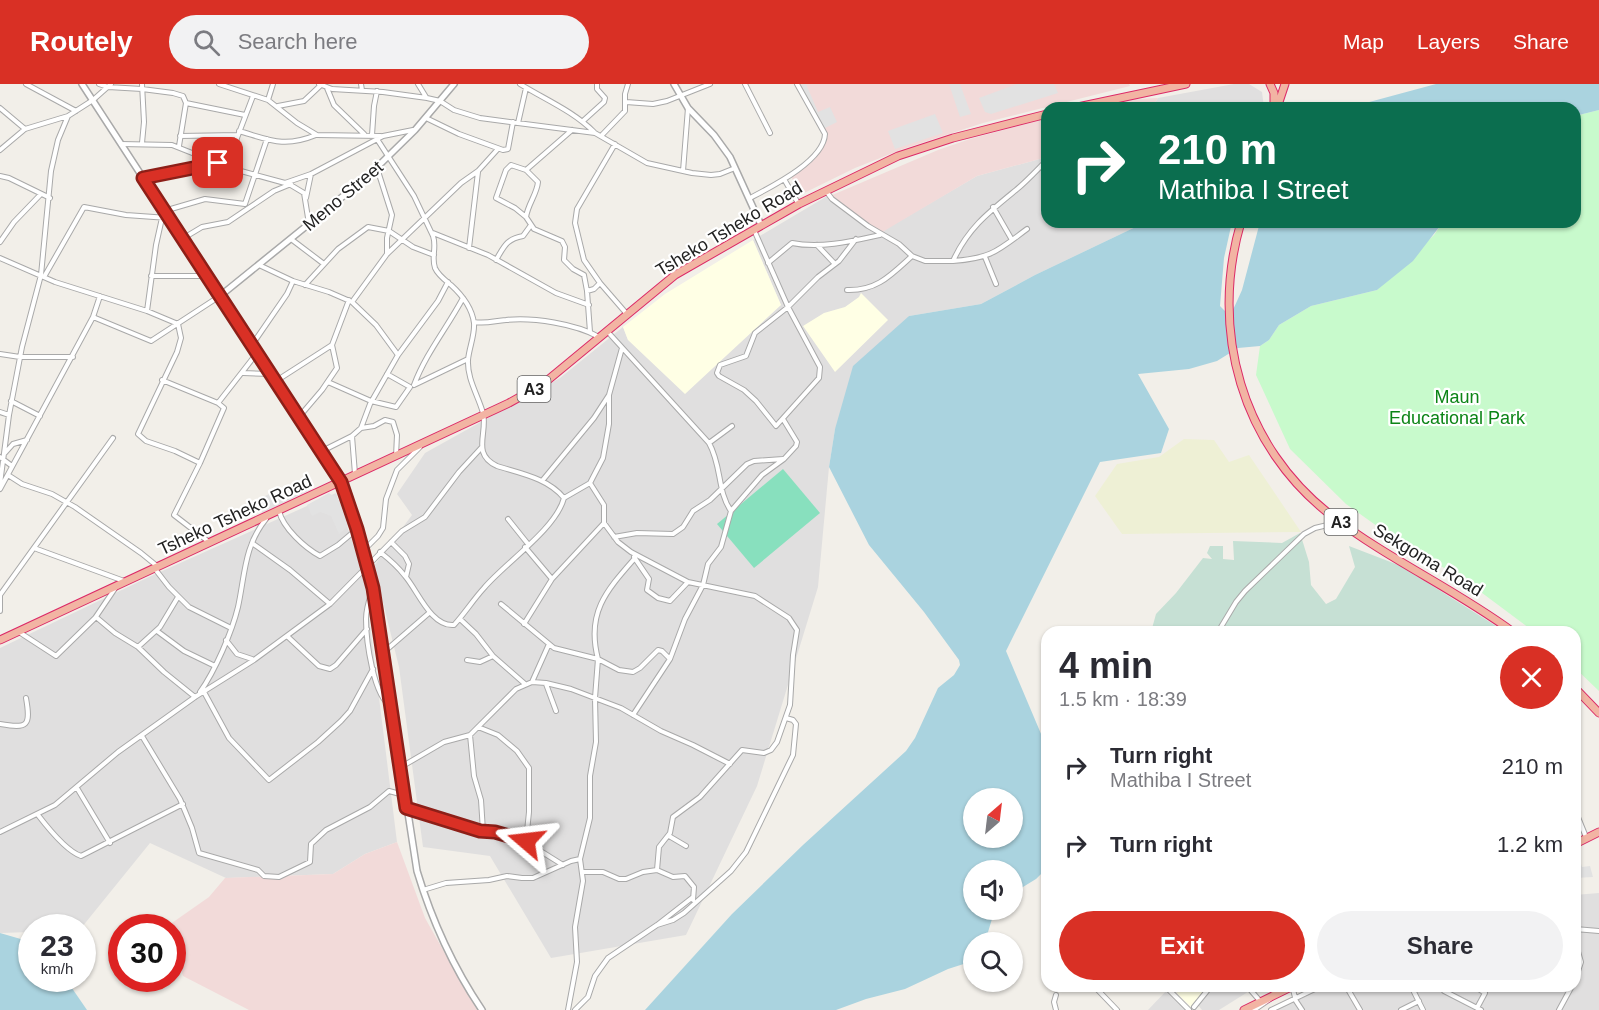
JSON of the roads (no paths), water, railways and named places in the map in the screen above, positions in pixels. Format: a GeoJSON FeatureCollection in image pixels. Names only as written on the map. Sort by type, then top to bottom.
{"type":"FeatureCollection","features":[{"type":"Feature","properties":{"kind":"highway"},"geometry":{"type":"LineString","coordinates":[[1101,102],[1186,84]]}},
{"type":"Feature","properties":{"kind":"highway"},"geometry":{"type":"LineString","coordinates":[[1270,84],[1275,102]]}},
{"type":"Feature","properties":{"kind":"highway"},"geometry":{"type":"LineString","coordinates":[[1278,102],[1285,84]]}},
{"type":"Feature","properties":{"kind":"highway","name":"Tsheko Tsheko Road"},"geometry":{"type":"LineString","coordinates":[[0,640],[355,476],[484,415],[543,384],[626,313],[675,275],[753,228],[825,190],[898,156],[969,133],[1041,115]]}},
{"type":"Feature","properties":{"kind":"highway","name":"Sekgoma Road"},"geometry":{"type":"LineString","coordinates":[[1239,228],[1229,279],[1228,309],[1234,355],[1245,397],[1264,440],[1292,478],[1312,499],[1340,522],[1504,626]]}},
{"type":"Feature","properties":{"kind":"highway"},"geometry":{"type":"LineString","coordinates":[[1581,694],[1599,713]]}},
{"type":"Feature","properties":{"kind":"highway"},"geometry":{"type":"LineString","coordinates":[[1581,841],[1599,832]]}},
{"type":"Feature","properties":{"kind":"highway"},"geometry":{"type":"LineString","coordinates":[[1244,1010],[1280,992]]}},
{"type":"Feature","properties":{"kind":"street"},"geometry":{"type":"LineString","coordinates":[[26,84],[32,85],[76,111]]}},
{"type":"Feature","properties":{"kind":"street"},"geometry":{"type":"LineString","coordinates":[[82,84],[164,211],[166,218],[272,374],[341,482],[364,550],[373,588],[417,871],[444,944],[458,972],[482,1010]]}},
{"type":"Feature","properties":{"kind":"street"},"geometry":{"type":"LineString","coordinates":[[99,84],[142,86],[180,94],[186,103],[179,146]]}},
{"type":"Feature","properties":{"kind":"street"},"geometry":{"type":"LineString","coordinates":[[219,84],[268,100],[297,123],[317,135]]}},
{"type":"Feature","properties":{"kind":"street"},"geometry":{"type":"LineString","coordinates":[[268,100],[273,84]]}},
{"type":"Feature","properties":{"kind":"street"},"geometry":{"type":"LineString","coordinates":[[277,106],[304,101],[321,84],[327,88],[377,91],[440,101],[454,110],[471,116],[595,134],[647,163],[683,171],[711,175],[735,168]]}},
{"type":"Feature","properties":{"kind":"street"},"geometry":{"type":"LineString","coordinates":[[361,84],[362,90]]}},
{"type":"Feature","properties":{"kind":"street"},"geometry":{"type":"LineString","coordinates":[[383,92],[384,84]]}},
{"type":"Feature","properties":{"kind":"street"},"geometry":{"type":"LineString","coordinates":[[418,84],[427,98]]}},
{"type":"Feature","properties":{"kind":"street","name":"Meno Street"},"geometry":{"type":"LineString","coordinates":[[220,296],[377,168],[415,130],[454,84]]}},
{"type":"Feature","properties":{"kind":"street"},"geometry":{"type":"LineString","coordinates":[[520,84],[582,121],[595,134]]}},
{"type":"Feature","properties":{"kind":"street"},"geometry":{"type":"LineString","coordinates":[[582,121],[604,102],[605,98],[597,89],[597,84]]}},
{"type":"Feature","properties":{"kind":"street"},"geometry":{"type":"LineString","coordinates":[[602,136],[626,111],[625,94],[628,84]]}},
{"type":"Feature","properties":{"kind":"street"},"geometry":{"type":"LineString","coordinates":[[674,84],[688,108],[722,144],[750,198],[761,225]]}},
{"type":"Feature","properties":{"kind":"street"},"geometry":{"type":"LineString","coordinates":[[626,102],[653,104],[710,84]]}},
{"type":"Feature","properties":{"kind":"street"},"geometry":{"type":"LineString","coordinates":[[745,84],[770,133]]}},
{"type":"Feature","properties":{"kind":"street"},"geometry":{"type":"LineString","coordinates":[[750,198],[784,180],[811,159],[825,137],[797,84]]}},
{"type":"Feature","properties":{"kind":"street"},"geometry":{"type":"LineString","coordinates":[[0,150],[25,129],[68,116],[110,86]]}},
{"type":"Feature","properties":{"kind":"street"},"geometry":{"type":"LineString","coordinates":[[142,86],[144,122],[142,143]]}},
{"type":"Feature","properties":{"kind":"street"},"geometry":{"type":"LineString","coordinates":[[327,88],[334,105],[364,135]]}},
{"type":"Feature","properties":{"kind":"street"},"geometry":{"type":"LineString","coordinates":[[426,117],[497,150],[508,149],[526,88]]}},
{"type":"Feature","properties":{"kind":"street"},"geometry":{"type":"LineString","coordinates":[[372,135],[377,91]]}},
{"type":"Feature","properties":{"kind":"street"},"geometry":{"type":"LineString","coordinates":[[230,168],[238,133],[253,96]]}},
{"type":"Feature","properties":{"kind":"street"},"geometry":{"type":"LineString","coordinates":[[186,103],[245,115]]}},
{"type":"Feature","properties":{"kind":"street"},"geometry":{"type":"LineString","coordinates":[[0,108],[25,129]]}},
{"type":"Feature","properties":{"kind":"street"},"geometry":{"type":"LineString","coordinates":[[683,171],[688,108]]}},
{"type":"Feature","properties":{"kind":"street"},"geometry":{"type":"LineString","coordinates":[[0,484],[2,457],[20,357],[43,276],[53,161],[58,140],[68,116]]}},
{"type":"Feature","properties":{"kind":"street"},"geometry":{"type":"LineString","coordinates":[[180,136],[238,133],[293,143],[317,135],[383,136],[415,130]]}},
{"type":"Feature","properties":{"kind":"street"},"geometry":{"type":"LineString","coordinates":[[526,170],[572,130]]}},
{"type":"Feature","properties":{"kind":"street"},"geometry":{"type":"LineString","coordinates":[[285,183],[311,174],[383,136]]}},
{"type":"Feature","properties":{"kind":"street"},"geometry":{"type":"LineString","coordinates":[[164,211],[205,199],[220,199],[243,204],[246,202],[267,139]]}},
{"type":"Feature","properties":{"kind":"street"},"geometry":{"type":"LineString","coordinates":[[377,139],[403,178],[432,233],[435,242],[435,266],[438,273],[463,298],[474,322],[468,359],[472,384],[484,415],[482,447],[484,455],[489,462],[542,481],[564,498]]}},
{"type":"Feature","properties":{"kind":"street"},"geometry":{"type":"LineString","coordinates":[[121,144],[179,146],[230,168],[291,184],[301,189],[306,199]]}},
{"type":"Feature","properties":{"kind":"street"},"geometry":{"type":"LineString","coordinates":[[615,144],[579,204],[575,214],[575,224],[584,260],[626,313]]}},
{"type":"Feature","properties":{"kind":"street"},"geometry":{"type":"LineString","coordinates":[[276,381],[332,345],[350,301],[387,254],[461,183],[478,171],[497,150]]}},
{"type":"Feature","properties":{"kind":"street"},"geometry":{"type":"LineString","coordinates":[[143,178],[218,163]]}},
{"type":"Feature","properties":{"kind":"street"},"geometry":{"type":"LineString","coordinates":[[526,217],[527,208],[538,183],[526,170],[516,166],[508,167],[495,196],[526,217],[539,232],[562,241],[565,247],[564,260],[584,275],[590,332]]}},
{"type":"Feature","properties":{"kind":"street"},"geometry":{"type":"LineString","coordinates":[[953,261],[970,232],[993,207],[1017,189],[1041,166]]}},
{"type":"Feature","properties":{"kind":"street"},"geometry":{"type":"LineString","coordinates":[[377,168],[392,215],[388,231],[387,254]]}},
{"type":"Feature","properties":{"kind":"street"},"geometry":{"type":"LineString","coordinates":[[469,248],[478,171]]}},
{"type":"Feature","properties":{"kind":"street"},"geometry":{"type":"LineString","coordinates":[[309,224],[306,199],[311,174]]}},
{"type":"Feature","properties":{"kind":"street"},"geometry":{"type":"LineString","coordinates":[[0,176],[50,198]]}},
{"type":"Feature","properties":{"kind":"street"},"geometry":{"type":"LineString","coordinates":[[784,180],[799,204]]}},
{"type":"Feature","properties":{"kind":"street"},"geometry":{"type":"LineString","coordinates":[[182,239],[202,227],[228,222],[274,191],[291,184]]}},
{"type":"Feature","properties":{"kind":"street"},"geometry":{"type":"LineString","coordinates":[[825,190],[832,199],[881,235],[899,244],[912,256],[925,261],[953,261],[985,257],[1027,229]]}},
{"type":"Feature","properties":{"kind":"street"},"geometry":{"type":"LineString","coordinates":[[0,242],[14,222],[41,194]]}},
{"type":"Feature","properties":{"kind":"street"},"geometry":{"type":"LineString","coordinates":[[43,276],[84,207],[126,215],[166,218]]}},
{"type":"Feature","properties":{"kind":"street"},"geometry":{"type":"LineString","coordinates":[[993,207],[1012,240]]}},
{"type":"Feature","properties":{"kind":"street"},"geometry":{"type":"LineString","coordinates":[[147,311],[151,276],[166,218]]}},
{"type":"Feature","properties":{"kind":"street"},"geometry":{"type":"LineString","coordinates":[[496,260],[506,243],[523,236],[531,225]]}},
{"type":"Feature","properties":{"kind":"street"},"geometry":{"type":"LineString","coordinates":[[305,285],[343,245],[368,228],[388,231],[422,251],[434,255]]}},
{"type":"Feature","properties":{"kind":"street"},"geometry":{"type":"LineString","coordinates":[[753,228],[788,307],[812,349],[820,370],[819,378],[778,425],[775,425],[756,401],[719,376],[717,371],[720,365],[745,358],[755,333],[788,307],[818,277],[835,264],[856,239]]}},
{"type":"Feature","properties":{"kind":"street"},"geometry":{"type":"LineString","coordinates":[[432,233],[496,260],[556,294],[589,306]]}},
{"type":"Feature","properties":{"kind":"street"},"geometry":{"type":"LineString","coordinates":[[768,263],[792,243],[817,244],[881,235]]}},
{"type":"Feature","properties":{"kind":"street"},"geometry":{"type":"LineString","coordinates":[[291,239],[324,264]]}},
{"type":"Feature","properties":{"kind":"street"},"geometry":{"type":"LineString","coordinates":[[817,244],[835,264]]}},
{"type":"Feature","properties":{"kind":"street"},"geometry":{"type":"LineString","coordinates":[[847,290],[863,291],[874,286],[912,256]]}},
{"type":"Feature","properties":{"kind":"street"},"geometry":{"type":"LineString","coordinates":[[985,257],[996,284]]}},
{"type":"Feature","properties":{"kind":"street"},"geometry":{"type":"LineString","coordinates":[[0,258],[43,276],[147,311],[178,324],[181,332],[180,344],[138,434],[146,441],[200,463]]}},
{"type":"Feature","properties":{"kind":"street"},"geometry":{"type":"LineString","coordinates":[[259,265],[293,281],[350,301],[376,325],[398,355]]}},
{"type":"Feature","properties":{"kind":"street"},"geometry":{"type":"LineString","coordinates":[[151,276],[207,276]]}},
{"type":"Feature","properties":{"kind":"street"},"geometry":{"type":"LineString","coordinates":[[252,345],[287,294],[293,281]]}},
{"type":"Feature","properties":{"kind":"street"},"geometry":{"type":"LineString","coordinates":[[322,451],[352,436],[361,428],[371,401],[398,355],[438,301],[448,282]]}},
{"type":"Feature","properties":{"kind":"street"},"geometry":{"type":"LineString","coordinates":[[587,291],[594,289],[600,283]]}},
{"type":"Feature","properties":{"kind":"street"},"geometry":{"type":"LineString","coordinates":[[0,489],[73,357],[93,317],[100,296]]}},
{"type":"Feature","properties":{"kind":"street"},"geometry":{"type":"LineString","coordinates":[[93,317],[151,341],[220,296]]}},
{"type":"Feature","properties":{"kind":"street"},"geometry":{"type":"LineString","coordinates":[[328,382],[371,401],[396,407],[412,386],[427,355],[463,298]]}},
{"type":"Feature","properties":{"kind":"street"},"geometry":{"type":"LineString","coordinates":[[474,322],[488,323],[506,320],[547,322],[590,332],[600,337]]}},
{"type":"Feature","properties":{"kind":"street"},"geometry":{"type":"LineString","coordinates":[[607,331],[709,443],[714,452],[722,497],[731,511]]}},
{"type":"Feature","properties":{"kind":"street"},"geometry":{"type":"LineString","coordinates":[[299,417],[328,382],[337,366],[332,345]]}},
{"type":"Feature","properties":{"kind":"street"},"geometry":{"type":"LineString","coordinates":[[542,481],[594,418],[609,395],[622,347]]}},
{"type":"Feature","properties":{"kind":"street"},"geometry":{"type":"LineString","coordinates":[[218,403],[257,352]]}},
{"type":"Feature","properties":{"kind":"street"},"geometry":{"type":"LineString","coordinates":[[0,354],[20,357],[73,357]]}},
{"type":"Feature","properties":{"kind":"street"},"geometry":{"type":"LineString","coordinates":[[412,386],[468,359]]}},
{"type":"Feature","properties":{"kind":"street"},"geometry":{"type":"LineString","coordinates":[[242,373],[272,374]]}},
{"type":"Feature","properties":{"kind":"street"},"geometry":{"type":"LineString","coordinates":[[387,374],[412,386]]}},
{"type":"Feature","properties":{"kind":"street"},"geometry":{"type":"LineString","coordinates":[[162,380],[218,403],[225,410],[174,515],[210,543]]}},
{"type":"Feature","properties":{"kind":"street"},"geometry":{"type":"LineString","coordinates":[[380,552],[406,577],[429,612],[450,625],[454,625],[483,588],[555,517],[564,498],[590,483],[603,458],[607,443],[609,395]]}},
{"type":"Feature","properties":{"kind":"street"},"geometry":{"type":"LineString","coordinates":[[11,401],[40,416]]}},
{"type":"Feature","properties":{"kind":"street"},"geometry":{"type":"LineString","coordinates":[[0,412],[9,415]]}},
{"type":"Feature","properties":{"kind":"street"},"geometry":{"type":"LineString","coordinates":[[633,714],[670,658],[685,619],[703,585],[708,564],[721,547],[731,511],[762,476],[793,451],[796,442],[783,419]]}},
{"type":"Feature","properties":{"kind":"street"},"geometry":{"type":"LineString","coordinates":[[361,428],[374,426],[385,420],[393,422],[397,435],[396,456]]}},
{"type":"Feature","properties":{"kind":"street"},"geometry":{"type":"LineString","coordinates":[[709,443],[732,426]]}},
{"type":"Feature","properties":{"kind":"street"},"geometry":{"type":"LineString","coordinates":[[352,436],[355,476]]}},
{"type":"Feature","properties":{"kind":"street"},"geometry":{"type":"LineString","coordinates":[[0,611],[0,595],[113,438]]}},
{"type":"Feature","properties":{"kind":"street"},"geometry":{"type":"LineString","coordinates":[[2,457],[13,444],[27,440]]}},
{"type":"Feature","properties":{"kind":"street"},"geometry":{"type":"LineString","coordinates":[[364,550],[378,536],[382,528],[386,499],[397,470],[424,443]]}},
{"type":"Feature","properties":{"kind":"street"},"geometry":{"type":"LineString","coordinates":[[0,832],[38,815],[77,788],[118,752],[196,697],[254,660],[330,604],[406,528],[419,523],[425,517],[459,472],[482,447]]}},
{"type":"Feature","properties":{"kind":"street"},"geometry":{"type":"LineString","coordinates":[[2,457],[12,466]]}},
{"type":"Feature","properties":{"kind":"street"},"geometry":{"type":"LineString","coordinates":[[614,537],[637,533],[673,534],[682,527],[693,511],[710,500],[750,461],[784,459]]}},
{"type":"Feature","properties":{"kind":"street"},"geometry":{"type":"LineString","coordinates":[[8,474],[31,489],[52,494],[67,502],[141,553],[156,568],[178,597],[195,611],[231,628]]}},
{"type":"Feature","properties":{"kind":"street"},"geometry":{"type":"LineString","coordinates":[[590,483],[604,505],[604,523],[614,537],[634,555],[688,582],[755,596],[793,622],[798,635],[793,655],[790,705],[777,742],[771,750],[759,753],[742,750],[693,803],[675,814],[669,836],[659,847],[657,870]]}},
{"type":"Feature","properties":{"kind":"street"},"geometry":{"type":"LineString","coordinates":[[279,511],[285,526],[291,533],[320,556],[357,529]]}},
{"type":"Feature","properties":{"kind":"street"},"geometry":{"type":"LineString","coordinates":[[196,697],[206,684],[231,628],[237,608],[243,568],[259,527],[268,516]]}},
{"type":"Feature","properties":{"kind":"street"},"geometry":{"type":"LineString","coordinates":[[508,519],[552,579]]}},
{"type":"Feature","properties":{"kind":"street"},"geometry":{"type":"LineString","coordinates":[[1222,626],[1245,591],[1304,534],[1315,528],[1340,522]]}},
{"type":"Feature","properties":{"kind":"street"},"geometry":{"type":"LineString","coordinates":[[524,624],[552,579],[604,523]]}},
{"type":"Feature","properties":{"kind":"street"},"geometry":{"type":"LineString","coordinates":[[391,542],[410,564],[406,577]]}},
{"type":"Feature","properties":{"kind":"street"},"geometry":{"type":"LineString","coordinates":[[252,543],[290,570],[330,604]]}},
{"type":"Feature","properties":{"kind":"street"},"geometry":{"type":"LineString","coordinates":[[34,548],[126,582]]}},
{"type":"Feature","properties":{"kind":"street"},"geometry":{"type":"LineString","coordinates":[[634,555],[649,579],[647,590],[658,598],[670,602],[688,582]]}},
{"type":"Feature","properties":{"kind":"street"},"geometry":{"type":"LineString","coordinates":[[568,1010],[577,962],[575,927],[583,872],[580,859],[590,818],[590,776],[596,742],[595,698],[598,659],[593,632],[596,617],[607,591],[634,555]]}},
{"type":"Feature","properties":{"kind":"street"},"geometry":{"type":"LineString","coordinates":[[19,631],[55,656],[78,637],[96,617],[116,586]]}},
{"type":"Feature","properties":{"kind":"street"},"geometry":{"type":"LineString","coordinates":[[373,588],[367,611],[373,669],[382,696],[392,707]]}},
{"type":"Feature","properties":{"kind":"street"},"geometry":{"type":"LineString","coordinates":[[138,647],[157,631],[178,597]]}},
{"type":"Feature","properties":{"kind":"street"},"geometry":{"type":"LineString","coordinates":[[501,604],[558,650],[598,659],[628,672],[640,668],[658,650],[670,658]]}},
{"type":"Feature","properties":{"kind":"street"},"geometry":{"type":"LineString","coordinates":[[384,652],[429,612]]}},
{"type":"Feature","properties":{"kind":"street"},"geometry":{"type":"LineString","coordinates":[[96,617],[115,633],[138,647],[164,672],[196,697]]}},
{"type":"Feature","properties":{"kind":"street"},"geometry":{"type":"LineString","coordinates":[[460,619],[476,634],[493,656],[525,684]]}},
{"type":"Feature","properties":{"kind":"street"},"geometry":{"type":"LineString","coordinates":[[287,636],[319,666],[330,669],[367,628]]}},
{"type":"Feature","properties":{"kind":"street"},"geometry":{"type":"LineString","coordinates":[[157,631],[184,651],[215,666]]}},
{"type":"Feature","properties":{"kind":"street"},"geometry":{"type":"LineString","coordinates":[[226,639],[237,654],[254,660]]}},
{"type":"Feature","properties":{"kind":"street"},"geometry":{"type":"LineString","coordinates":[[532,682],[549,644]]}},
{"type":"Feature","properties":{"kind":"street"},"geometry":{"type":"LineString","coordinates":[[467,660],[480,662],[493,656]]}},
{"type":"Feature","properties":{"kind":"street"},"geometry":{"type":"LineString","coordinates":[[204,692],[229,738],[269,780],[318,742],[346,716],[373,669]]}},
{"type":"Feature","properties":{"kind":"street"},"geometry":{"type":"LineString","coordinates":[[401,768],[444,742],[470,735],[516,689],[532,682],[546,683],[595,698],[633,714],[661,731],[730,764]]}},
{"type":"Feature","properties":{"kind":"street"},"geometry":{"type":"LineString","coordinates":[[546,683],[556,711]]}},
{"type":"Feature","properties":{"kind":"street"},"geometry":{"type":"LineString","coordinates":[[0,724],[15,727],[27,724],[29,719],[26,698]]}},
{"type":"Feature","properties":{"kind":"street"},"geometry":{"type":"LineString","coordinates":[[657,925],[679,916],[739,862],[759,829],[793,754],[796,724],[793,720],[786,718]]}},
{"type":"Feature","properties":{"kind":"street"},"geometry":{"type":"LineString","coordinates":[[478,727],[498,735],[517,751],[529,768],[529,812],[526,841]]}},
{"type":"Feature","properties":{"kind":"street"},"geometry":{"type":"LineString","coordinates":[[470,735],[474,776],[481,800],[483,831]]}},
{"type":"Feature","properties":{"kind":"street"},"geometry":{"type":"LineString","coordinates":[[142,736],[183,804],[200,854],[258,870],[264,876],[279,877],[310,862],[311,844],[326,830],[370,807],[388,791],[404,795]]}},
{"type":"Feature","properties":{"kind":"street"},"geometry":{"type":"LineString","coordinates":[[77,788],[110,843]]}},
{"type":"Feature","properties":{"kind":"street"},"geometry":{"type":"LineString","coordinates":[[38,815],[56,837],[79,856],[110,843],[183,804]]}},
{"type":"Feature","properties":{"kind":"street"},"geometry":{"type":"LineString","coordinates":[[406,808],[526,841],[563,865]]}},
{"type":"Feature","properties":{"kind":"street"},"geometry":{"type":"LineString","coordinates":[[1581,824],[1587,838]]}},
{"type":"Feature","properties":{"kind":"street"},"geometry":{"type":"LineString","coordinates":[[669,836],[686,846]]}},
{"type":"Feature","properties":{"kind":"street"},"geometry":{"type":"LineString","coordinates":[[423,890],[446,883],[489,880],[507,876],[527,879],[580,859]]}},
{"type":"Feature","properties":{"kind":"street"},"geometry":{"type":"LineString","coordinates":[[583,872],[603,872],[619,879],[626,879],[642,872],[657,870],[673,877],[687,877],[694,887],[692,904]]}},
{"type":"Feature","properties":{"kind":"street"},"geometry":{"type":"LineString","coordinates":[[575,1010],[588,997],[595,976],[608,958],[693,897]]}},
{"type":"Feature","properties":{"kind":"street"},"geometry":{"type":"LineString","coordinates":[[1581,930],[1599,931]]}},
{"type":"Feature","properties":{"kind":"street"},"geometry":{"type":"LineString","coordinates":[[1100,992],[1117,1010]]}},
{"type":"Feature","properties":{"kind":"street"},"geometry":{"type":"LineString","coordinates":[[1171,992],[1189,1010]]}},
{"type":"Feature","properties":{"kind":"street"},"geometry":{"type":"LineString","coordinates":[[1194,1007],[1206,992]]}},
{"type":"Feature","properties":{"kind":"street"},"geometry":{"type":"LineString","coordinates":[[1252,992],[1260,1002]]}},
{"type":"Feature","properties":{"kind":"street"},"geometry":{"type":"LineString","coordinates":[[1294,992],[1302,1010]]}},
{"type":"Feature","properties":{"kind":"street"},"geometry":{"type":"LineString","coordinates":[[1275,1009],[1307,992]]}},
{"type":"Feature","properties":{"kind":"street"},"geometry":{"type":"LineString","coordinates":[[1350,992],[1360,1010]]}},
{"type":"Feature","properties":{"kind":"street"},"geometry":{"type":"LineString","coordinates":[[1414,992],[1423,1010]]}},
{"type":"Feature","properties":{"kind":"street"},"geometry":{"type":"LineString","coordinates":[[1446,992],[1479,1009],[1483,992]]}},
{"type":"Feature","properties":{"kind":"street"},"geometry":{"type":"LineString","coordinates":[[1559,1010],[1569,992]]}},
{"type":"Feature","properties":{"kind":"street"},"geometry":{"type":"LineString","coordinates":[[1056,995],[1054,1002],[1056,1010]]}},
{"type":"Feature","properties":{"kind":"street"},"geometry":{"type":"LineString","coordinates":[[1254,1010],[1267,1003],[1273,995]]}},
{"type":"Feature","properties":{"kind":"street"},"geometry":{"type":"LineString","coordinates":[[1401,1010],[1419,1001]]}},
{"type":"Feature","properties":{"kind":"water"},"geometry":{"type":"Polygon","coordinates":[[[1436,84],[1599,84],[1599,110],[1581,114],[1581,102],[1369,102],[1436,84]]]}},
{"type":"Feature","properties":{"kind":"water"},"geometry":{"type":"Polygon","coordinates":[[[1133,228],[1231,228],[1224,258],[1220,306],[1226,312],[1232,312],[1242,290],[1258,228],[1438,228],[1413,261],[1377,290],[1311,306],[1279,325],[1269,340],[1260,346],[1238,348],[1217,361],[1189,369],[1138,374],[1169,429],[1161,453],[1100,462],[1006,651],[1041,734],[1041,874],[1023,887],[1023,860],[963,860],[963,920],[992,920],[988,932],[963,932],[963,964],[905,989],[836,1010],[645,1010],[732,914],[803,845],[906,751],[915,738],[938,688],[954,675],[960,665],[959,660],[924,612],[869,545],[829,467],[835,429],[853,366],[909,316],[981,304],[1035,275],[1133,228]]]}},
{"type":"Feature","properties":{"kind":"water"},"geometry":{"type":"Polygon","coordinates":[[[0,933],[18,938],[18,992],[75,992],[87,1010],[0,1010],[0,933]]]}},
{"type":"Feature","properties":{"kind":"park label","name":"Maun Educational Park"},"geometry":{"type":"Point","coordinates":[1457,407]}}]}
